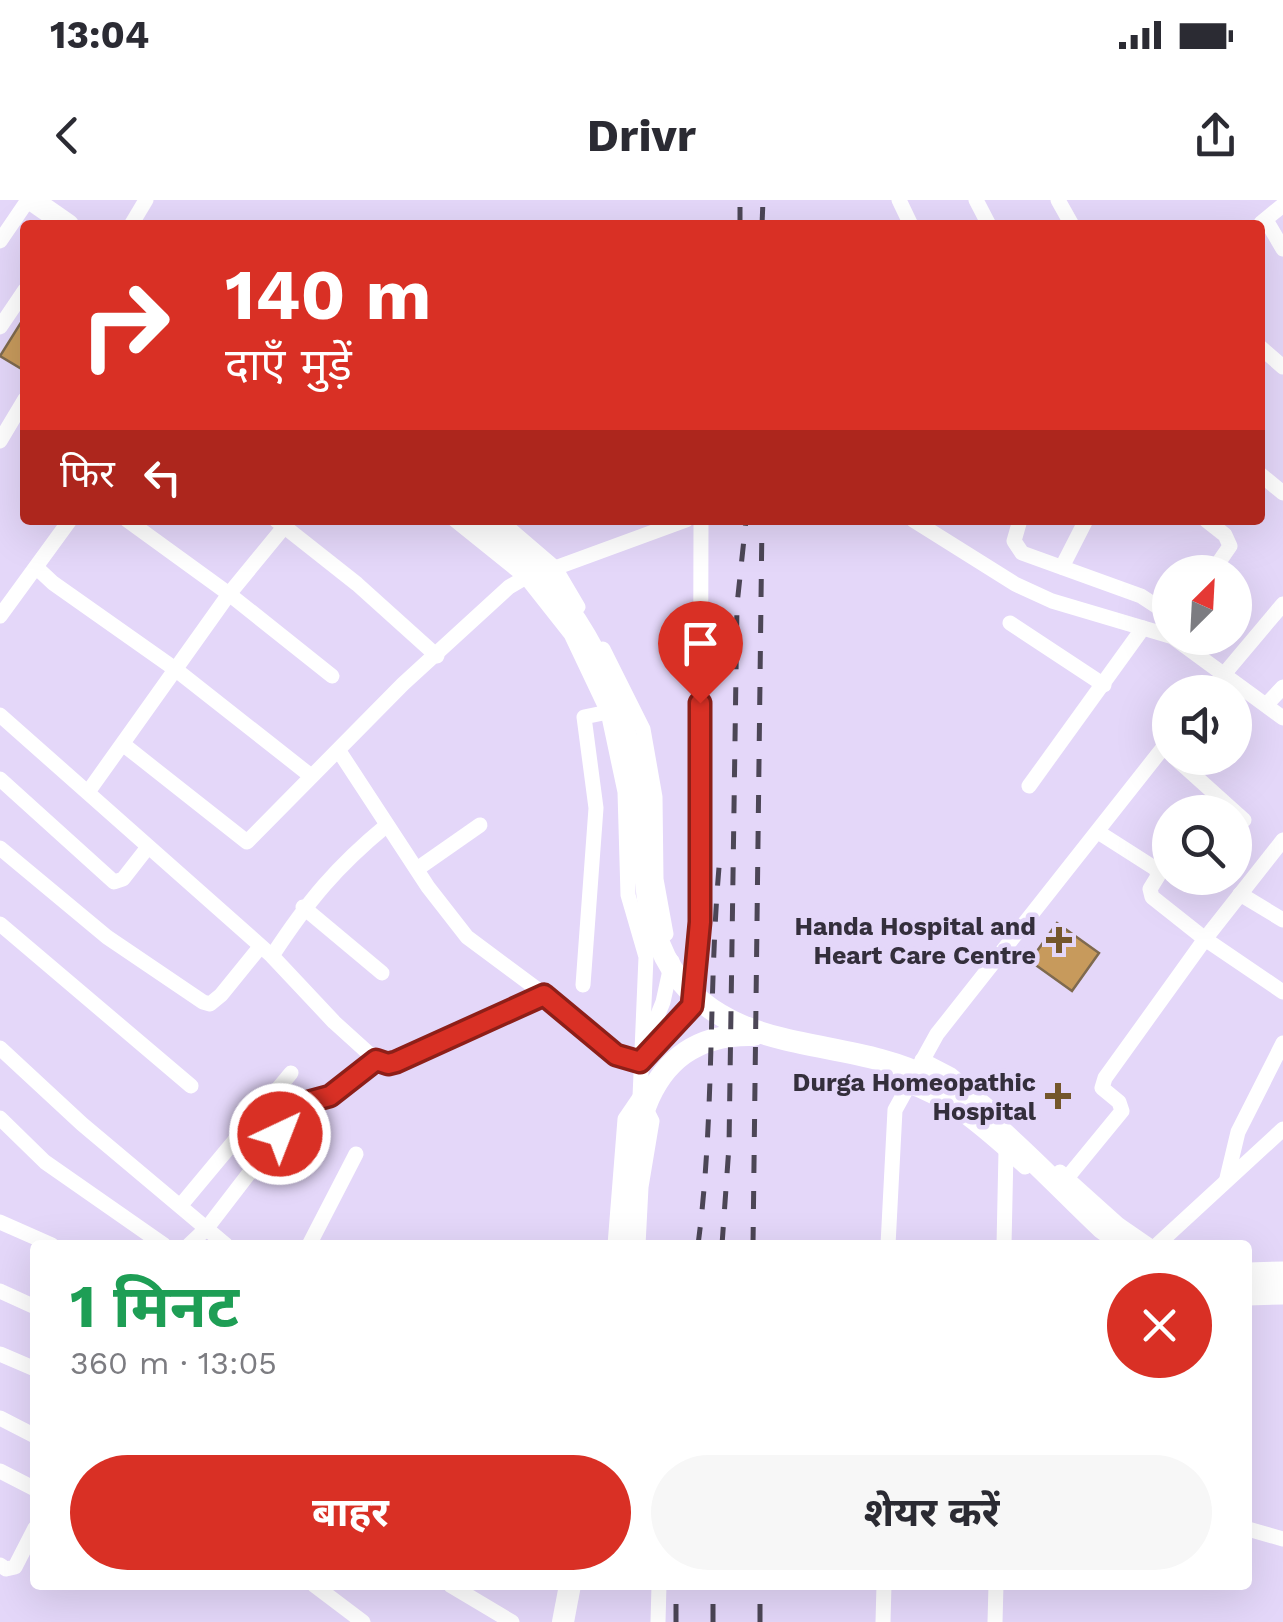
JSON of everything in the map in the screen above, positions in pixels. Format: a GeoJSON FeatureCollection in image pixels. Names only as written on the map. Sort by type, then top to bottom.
{"type":"FeatureCollection","features":[{"type":"Feature","properties":{"kind":"highway"},"geometry":{"type":"LineString","coordinates":[[30,200],[60,220]]}},
{"type":"Feature","properties":{"kind":"highway"},"geometry":{"type":"LineString","coordinates":[[492,525],[553,587],[579,625],[626,726],[636,773],[648,906],[664,954],[682,982],[705,1006],[732,1024],[907,1068],[945,1087],[1119,1240]]}},
{"type":"Feature","properties":{"kind":"highway"},"geometry":{"type":"LineString","coordinates":[[627,1240],[628,1187],[638,1126],[656,1082],[674,1062],[698,1046],[728,1036],[768,1036]]}},
{"type":"Feature","properties":{"kind":"highway"},"geometry":{"type":"LineString","coordinates":[[1252,1284],[1283,1282]]}},
{"type":"Feature","properties":{"kind":"highway"},"geometry":{"type":"LineString","coordinates":[[563,1621],[569,1590]]}},
{"type":"Feature","properties":{"kind":"street"},"geometry":{"type":"LineString","coordinates":[[0,241],[30,200]]}},
{"type":"Feature","properties":{"kind":"street"},"geometry":{"type":"LineString","coordinates":[[1265,226],[1283,249]]}},
{"type":"Feature","properties":{"kind":"street"},"geometry":{"type":"LineString","coordinates":[[0,327],[20,297]]}},
{"type":"Feature","properties":{"kind":"street"},"geometry":{"type":"LineString","coordinates":[[0,441],[20,408]]}},
{"type":"Feature","properties":{"kind":"street"},"geometry":{"type":"LineString","coordinates":[[0,616],[67,525]]}},
{"type":"Feature","properties":{"kind":"street"},"geometry":{"type":"LineString","coordinates":[[135,525],[230,594],[332,676]]}},
{"type":"Feature","properties":{"kind":"street"},"geometry":{"type":"LineString","coordinates":[[88,792],[279,525]]}},
{"type":"Feature","properties":{"kind":"street"},"geometry":{"type":"LineString","coordinates":[[281,525],[357,584],[436,656]]}},
{"type":"Feature","properties":{"kind":"street"},"geometry":{"type":"LineString","coordinates":[[461,525],[526,577],[571,634],[608,712],[626,792],[628,895],[646,957],[640,1097],[652,1121],[638,1240]]}},
{"type":"Feature","properties":{"kind":"street"},"geometry":{"type":"LineString","coordinates":[[492,525],[555,568],[613,666],[643,729],[655,798],[656,879],[672,959],[663,1002],[640,1062]]}},
{"type":"Feature","properties":{"kind":"street"},"geometry":{"type":"LineString","coordinates":[[555,568],[672,525]]}},
{"type":"Feature","properties":{"kind":"street"},"geometry":{"type":"LineString","coordinates":[[640,1062],[692,1006],[700,922],[701,525]]}},
{"type":"Feature","properties":{"kind":"street"},"geometry":{"type":"LineString","coordinates":[[920,525],[1028,590],[1082,612],[1152,629]]}},
{"type":"Feature","properties":{"kind":"street"},"geometry":{"type":"LineString","coordinates":[[1019,525],[1014,541],[1018,550],[1152,603]]}},
{"type":"Feature","properties":{"kind":"street"},"geometry":{"type":"LineString","coordinates":[[1062,567],[1083,525]]}},
{"type":"Feature","properties":{"kind":"street"},"geometry":{"type":"LineString","coordinates":[[1212,525],[1225,535],[1230,546],[1224,555]]}},
{"type":"Feature","properties":{"kind":"street"},"geometry":{"type":"LineString","coordinates":[[37,568],[311,776]]}},
{"type":"Feature","properties":{"kind":"street"},"geometry":{"type":"LineString","coordinates":[[124,744],[248,842],[403,684],[526,577]]}},
{"type":"Feature","properties":{"kind":"street"},"geometry":{"type":"LineString","coordinates":[[1226,673],[1283,604]]}},
{"type":"Feature","properties":{"kind":"street"},"geometry":{"type":"LineString","coordinates":[[1010,623],[1104,685]]}},
{"type":"Feature","properties":{"kind":"street"},"geometry":{"type":"LineString","coordinates":[[1029,786],[1144,628]]}},
{"type":"Feature","properties":{"kind":"street"},"geometry":{"type":"LineString","coordinates":[[1201,655],[1283,718]]}},
{"type":"Feature","properties":{"kind":"street"},"geometry":{"type":"LineString","coordinates":[[1267,704],[1283,686]]}},
{"type":"Feature","properties":{"kind":"street"},"geometry":{"type":"LineString","coordinates":[[584,985],[596,808],[584,717],[608,712]]}},
{"type":"Feature","properties":{"kind":"street"},"geometry":{"type":"LineString","coordinates":[[0,715],[266,952],[376,1060],[396,1062],[544,995]]}},
{"type":"Feature","properties":{"kind":"street"},"geometry":{"type":"LineString","coordinates":[[339,751],[440,904],[467,937],[616,1055],[640,1062]]}},
{"type":"Feature","properties":{"kind":"street"},"geometry":{"type":"LineString","coordinates":[[888,1240],[895,1110],[906,1085],[981,976],[1152,770]]}},
{"type":"Feature","properties":{"kind":"street"},"geometry":{"type":"LineString","coordinates":[[1197,775],[1218,795]]}},
{"type":"Feature","properties":{"kind":"street"},"geometry":{"type":"LineString","coordinates":[[0,779],[114,882],[123,880],[148,847]]}},
{"type":"Feature","properties":{"kind":"street"},"geometry":{"type":"LineString","coordinates":[[0,848],[107,937],[210,1004],[266,952],[341,864],[387,825]]}},
{"type":"Feature","properties":{"kind":"street"},"geometry":{"type":"LineString","coordinates":[[417,869],[480,825]]}},
{"type":"Feature","properties":{"kind":"street"},"geometry":{"type":"LineString","coordinates":[[1098,832],[1156,870],[1158,876],[1150,889],[1152,897],[1283,992]]}},
{"type":"Feature","properties":{"kind":"street"},"geometry":{"type":"LineString","coordinates":[[1252,879],[1283,840]]}},
{"type":"Feature","properties":{"kind":"street"},"geometry":{"type":"LineString","coordinates":[[1067,1178],[1122,1112],[1119,1102],[1102,1088],[1105,1078],[1239,895]]}},
{"type":"Feature","properties":{"kind":"street"},"geometry":{"type":"LineString","coordinates":[[1242,895],[1283,920]]}},
{"type":"Feature","properties":{"kind":"street"},"geometry":{"type":"LineString","coordinates":[[304,907],[382,973]]}},
{"type":"Feature","properties":{"kind":"street"},"geometry":{"type":"LineString","coordinates":[[0,924],[191,1086]]}},
{"type":"Feature","properties":{"kind":"street"},"geometry":{"type":"LineString","coordinates":[[1226,1178],[1238,1132],[1283,1043]]}},
{"type":"Feature","properties":{"kind":"street"},"geometry":{"type":"LineString","coordinates":[[0,1048],[82,1124],[221,1240]]}},
{"type":"Feature","properties":{"kind":"street"},"geometry":{"type":"LineString","coordinates":[[195,1240],[304,1103],[330,1096],[376,1060]]}},
{"type":"Feature","properties":{"kind":"street"},"geometry":{"type":"LineString","coordinates":[[922,1060],[970,1088],[1119,1225],[1141,1240]]}},
{"type":"Feature","properties":{"kind":"street"},"geometry":{"type":"LineString","coordinates":[[181,1205],[291,1073]]}},
{"type":"Feature","properties":{"kind":"street"},"geometry":{"type":"LineString","coordinates":[[906,1085],[950,1104],[1103,1240]]}},
{"type":"Feature","properties":{"kind":"street"},"geometry":{"type":"LineString","coordinates":[[615,1240],[625,1119],[640,1097]]}},
{"type":"Feature","properties":{"kind":"street"},"geometry":{"type":"LineString","coordinates":[[0,1118],[46,1162],[157,1240]]}},
{"type":"Feature","properties":{"kind":"street"},"geometry":{"type":"LineString","coordinates":[[1161,1240],[1283,1129]]}},
{"type":"Feature","properties":{"kind":"street"},"geometry":{"type":"LineString","coordinates":[[1004,1240],[1006,1150]]}},
{"type":"Feature","properties":{"kind":"street"},"geometry":{"type":"LineString","coordinates":[[312,1240],[356,1154]]}},
{"type":"Feature","properties":{"kind":"street"},"geometry":{"type":"LineString","coordinates":[[0,1222],[41,1240]]}},
{"type":"Feature","properties":{"kind":"street"},"geometry":{"type":"LineString","coordinates":[[1252,1270],[1283,1268]]}},
{"type":"Feature","properties":{"kind":"street"},"geometry":{"type":"LineString","coordinates":[[0,1291],[30,1304]]}},
{"type":"Feature","properties":{"kind":"street"},"geometry":{"type":"LineString","coordinates":[[1252,1298],[1283,1297]]}},
{"type":"Feature","properties":{"kind":"street"},"geometry":{"type":"LineString","coordinates":[[0,1354],[30,1367]]}},
{"type":"Feature","properties":{"kind":"street"},"geometry":{"type":"LineString","coordinates":[[0,1418],[30,1433]]}},
{"type":"Feature","properties":{"kind":"street"},"geometry":{"type":"LineString","coordinates":[[0,1471],[30,1486]]}},
{"type":"Feature","properties":{"kind":"street"},"geometry":{"type":"LineString","coordinates":[[1252,1531],[1283,1539]]}},
{"type":"Feature","properties":{"kind":"street"},"geometry":{"type":"LineString","coordinates":[[0,1565],[6,1569],[15,1567],[30,1538]]}},
{"type":"Feature","properties":{"kind":"street"},"geometry":{"type":"LineString","coordinates":[[321,1590],[364,1622]]}},
{"type":"Feature","properties":{"kind":"street"},"geometry":{"type":"LineString","coordinates":[[458,1590],[512,1622]]}},
{"type":"Feature","properties":{"kind":"street"},"geometry":{"type":"LineString","coordinates":[[561,1590],[563,1621]]}},
{"type":"Feature","properties":{"kind":"street"},"geometry":{"type":"LineString","coordinates":[[563,1621],[577,1590]]}},
{"type":"Feature","properties":{"kind":"street"},"geometry":{"type":"LineString","coordinates":[[658,1590],[658,1622]]}},
{"type":"Feature","properties":{"kind":"street"},"geometry":{"type":"LineString","coordinates":[[883,1622],[884,1590]]}},
{"type":"Feature","properties":{"kind":"street"},"geometry":{"type":"LineString","coordinates":[[995,1622],[996,1590]]}},
{"type":"Feature","properties":{"kind":"building"},"geometry":{"type":"Polygon","coordinates":[[[20,324],[20,368],[0,356],[20,324]]]}},
{"type":"Feature","properties":{"kind":"building"},"geometry":{"type":"Polygon","coordinates":[[[1057,923],[1099,953],[1072,991],[1030,961],[1057,923]]]}},
{"type":"Feature","properties":{"kind":"railway"},"geometry":{"type":"LineString","coordinates":[[740,200],[740,220]]}},
{"type":"Feature","properties":{"kind":"railway"},"geometry":{"type":"LineString","coordinates":[[762,220],[763,200]]}},
{"type":"Feature","properties":{"kind":"railway"},"geometry":{"type":"LineString","coordinates":[[722,1240],[729,1146],[737,605],[745,525]]}},
{"type":"Feature","properties":{"kind":"railway"},"geometry":{"type":"LineString","coordinates":[[753,1240],[762,525]]}},
{"type":"Feature","properties":{"kind":"railway"},"geometry":{"type":"LineString","coordinates":[[699,1240],[707,1148],[720,856]]}},
{"type":"Feature","properties":{"kind":"railway"},"geometry":{"type":"LineString","coordinates":[[676,1590],[676,1622]]}},
{"type":"Feature","properties":{"kind":"railway"},"geometry":{"type":"LineString","coordinates":[[713,1590],[713,1622]]}},
{"type":"Feature","properties":{"kind":"railway"},"geometry":{"type":"LineString","coordinates":[[760,1590],[760,1622]]}},
{"type":"Feature","properties":{"kind":"place","name":"Handa Hospital and Heart Care Centre"},"geometry":{"type":"Point","coordinates":[1059,940]}},
{"type":"Feature","properties":{"kind":"place","name":"Durga Homeopathic Hospital"},"geometry":{"type":"Point","coordinates":[1058,1096]}},
{"type":"Feature","properties":{"kind":"route"},"geometry":{"type":"LineString","coordinates":[[280,1134],[304,1103],[330,1096],[376,1060],[396,1062],[544,995],[616,1055],[640,1062],[692,1006],[700,922],[700,703]]}}]}
